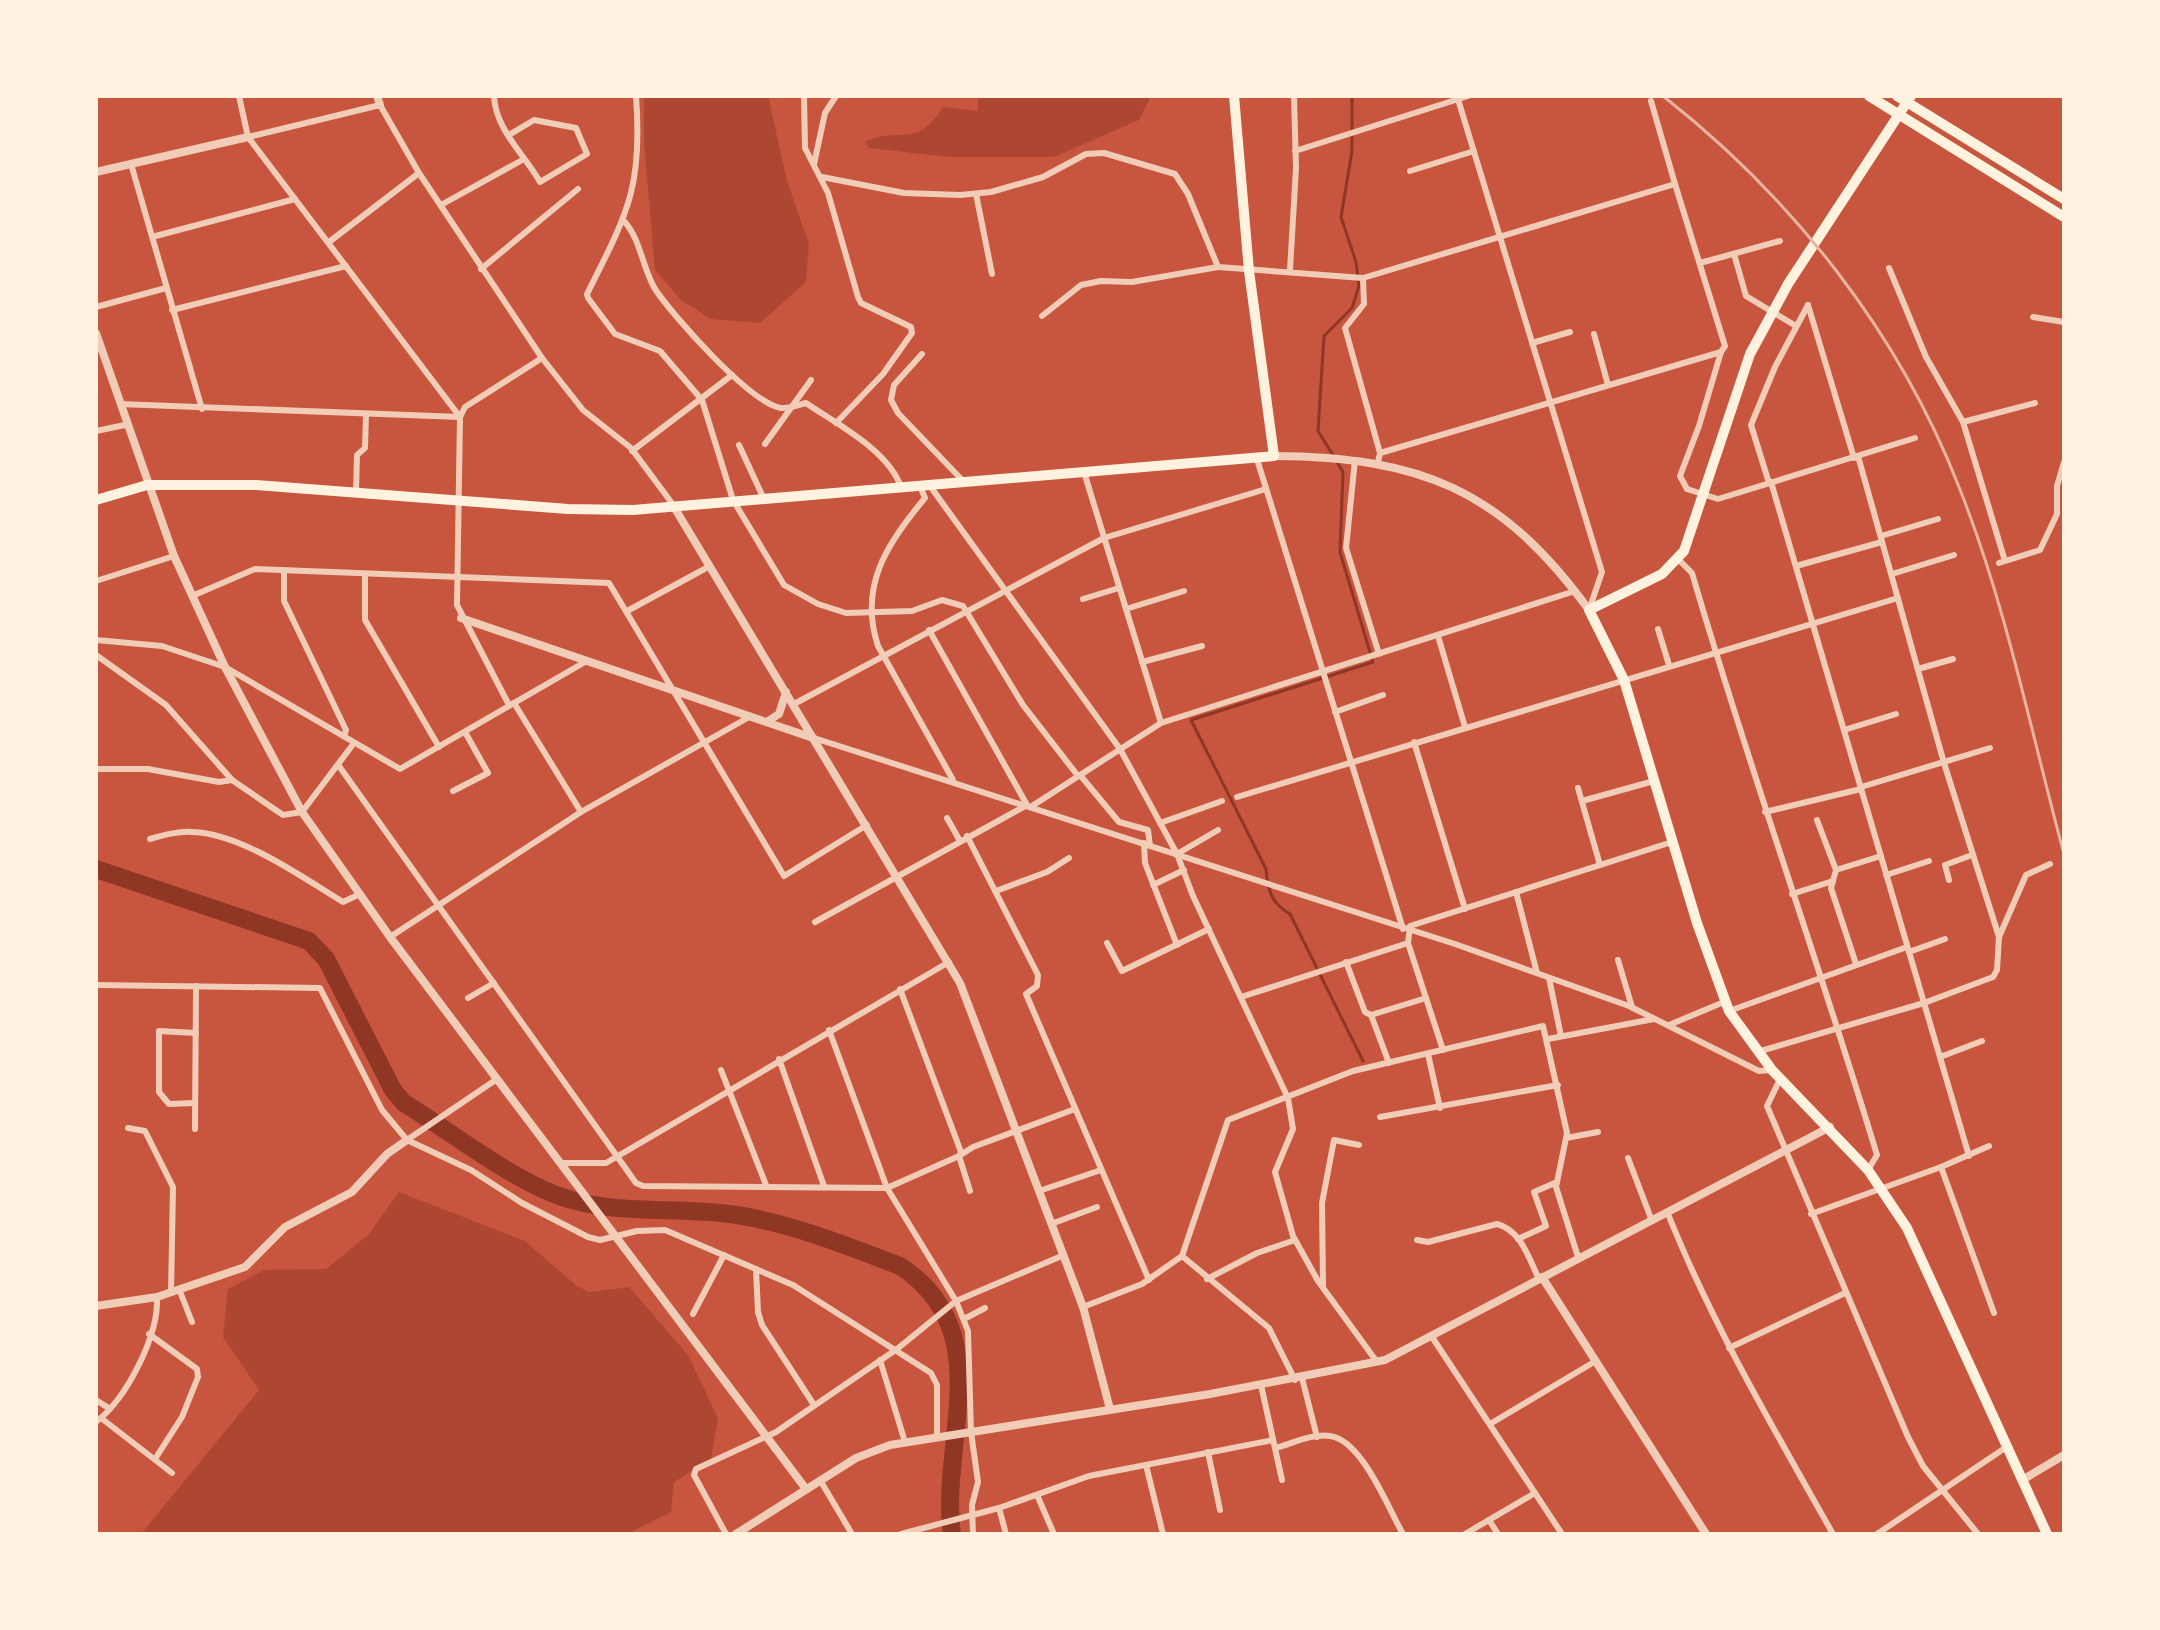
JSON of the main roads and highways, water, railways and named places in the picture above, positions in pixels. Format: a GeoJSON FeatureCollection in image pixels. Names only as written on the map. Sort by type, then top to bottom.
{"type":"FeatureCollection","features":[{"type":"Feature","properties":{"kind":"main road"},"geometry":{"type":"LineString","coordinates":[[96,500],[147,485],[256,485],[568,509],[674,507],[763,497],[1274,456],[1249,271],[1234,96]]}},
{"type":"Feature","properties":{"kind":"main road"},"geometry":{"type":"LineString","coordinates":[[1869,96],[2064,217]]}},
{"type":"Feature","properties":{"kind":"main road"},"geometry":{"type":"LineString","coordinates":[[2047,1534],[1919,1250],[1881,1187],[1830,1127],[1772,1070],[1727,1006],[1672,842],[1624,680],[1589,610],[1650,581],[1678,559],[1690,540],[1734,394],[1768,317],[1898,116],[1905,98],[2064,199]]}},
{"type":"Feature","properties":{"kind":"waterway"},"geometry":{"type":"LineString","coordinates":[[1333,455],[1318,431],[1324,336],[1352,308],[1359,286],[1356,262],[1341,217],[1352,151],[1352,96]]}},
{"type":"Feature","properties":{"kind":"waterway"},"geometry":{"type":"LineString","coordinates":[[1337,462],[1343,472],[1340,552],[1373,662],[1191,720],[1266,869],[1272,896],[1290,914],[1363,1061]]}},
{"type":"Feature","properties":{"kind":"waterway"},"geometry":{"type":"LineString","coordinates":[[96,869],[309,941],[326,959],[393,1090],[404,1103],[502,1167],[543,1189],[605,1207],[715,1212],[758,1219],[820,1236],[900,1266],[930,1292],[948,1322],[957,1355],[959,1390],[950,1499],[952,1534]]}},
{"type":"Feature","properties":{"kind":"railway"},"geometry":{"type":"LineString","coordinates":[[1663,96],[1756,178],[1798,224],[1837,272],[1906,375],[1959,487],[1991,577],[2064,854]]}}]}
